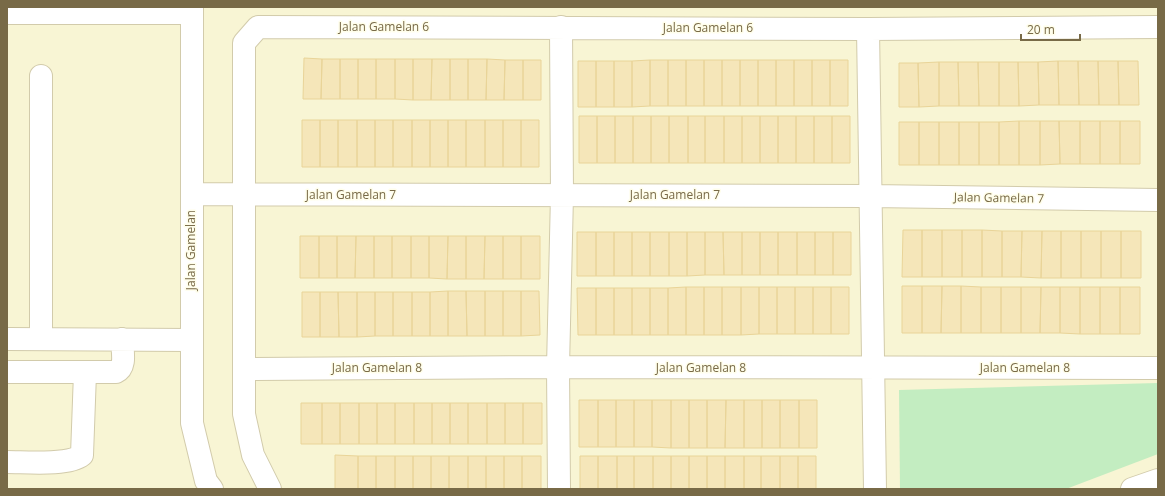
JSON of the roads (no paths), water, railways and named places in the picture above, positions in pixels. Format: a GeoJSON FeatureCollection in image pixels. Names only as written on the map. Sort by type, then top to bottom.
{"type":"FeatureCollection","features":[{"type":"Feature","properties":{"kind":"street"},"geometry":{"type":"LineString","coordinates":[[7,13],[192,10]]}},
{"type":"Feature","properties":{"kind":"street","name":"Jalan Gamelan"},"geometry":{"type":"LineString","coordinates":[[192,10],[192,423],[206,481],[212,489]]}},
{"type":"Feature","properties":{"kind":"street","name":"Jalan Gamelan 6"},"geometry":{"type":"LineString","coordinates":[[244,194],[244,43],[258,27],[868,29],[1158,27]]}},
{"type":"Feature","properties":{"kind":"street"},"geometry":{"type":"LineString","coordinates":[[559,489],[558,367],[562,195],[561,27]]}},
{"type":"Feature","properties":{"kind":"street"},"geometry":{"type":"LineString","coordinates":[[868,29],[875,489]]}},
{"type":"Feature","properties":{"kind":"street"},"geometry":{"type":"LineString","coordinates":[[41,76],[41,339]]}},
{"type":"Feature","properties":{"kind":"street","name":"Jalan Gamelan 7"},"geometry":{"type":"LineString","coordinates":[[192,194],[870,196],[1158,200]]}},
{"type":"Feature","properties":{"kind":"street"},"geometry":{"type":"LineString","coordinates":[[244,194],[244,414],[253,455],[270,489]]}},
{"type":"Feature","properties":{"kind":"street"},"geometry":{"type":"LineString","coordinates":[[7,338],[191,340]]}},
{"type":"Feature","properties":{"kind":"street"},"geometry":{"type":"LineString","coordinates":[[7,372],[116,372],[120,370],[122,366],[122,339]]}},
{"type":"Feature","properties":{"kind":"street","name":"Jalan Gamelan 8"},"geometry":{"type":"LineString","coordinates":[[244,369],[558,367],[1158,368]]}},
{"type":"Feature","properties":{"kind":"street"},"geometry":{"type":"LineString","coordinates":[[7,462],[76,460],[82,455],[85,373]]}},
{"type":"Feature","properties":{"kind":"street"},"geometry":{"type":"LineString","coordinates":[[1132,489],[1158,480]]}}]}
